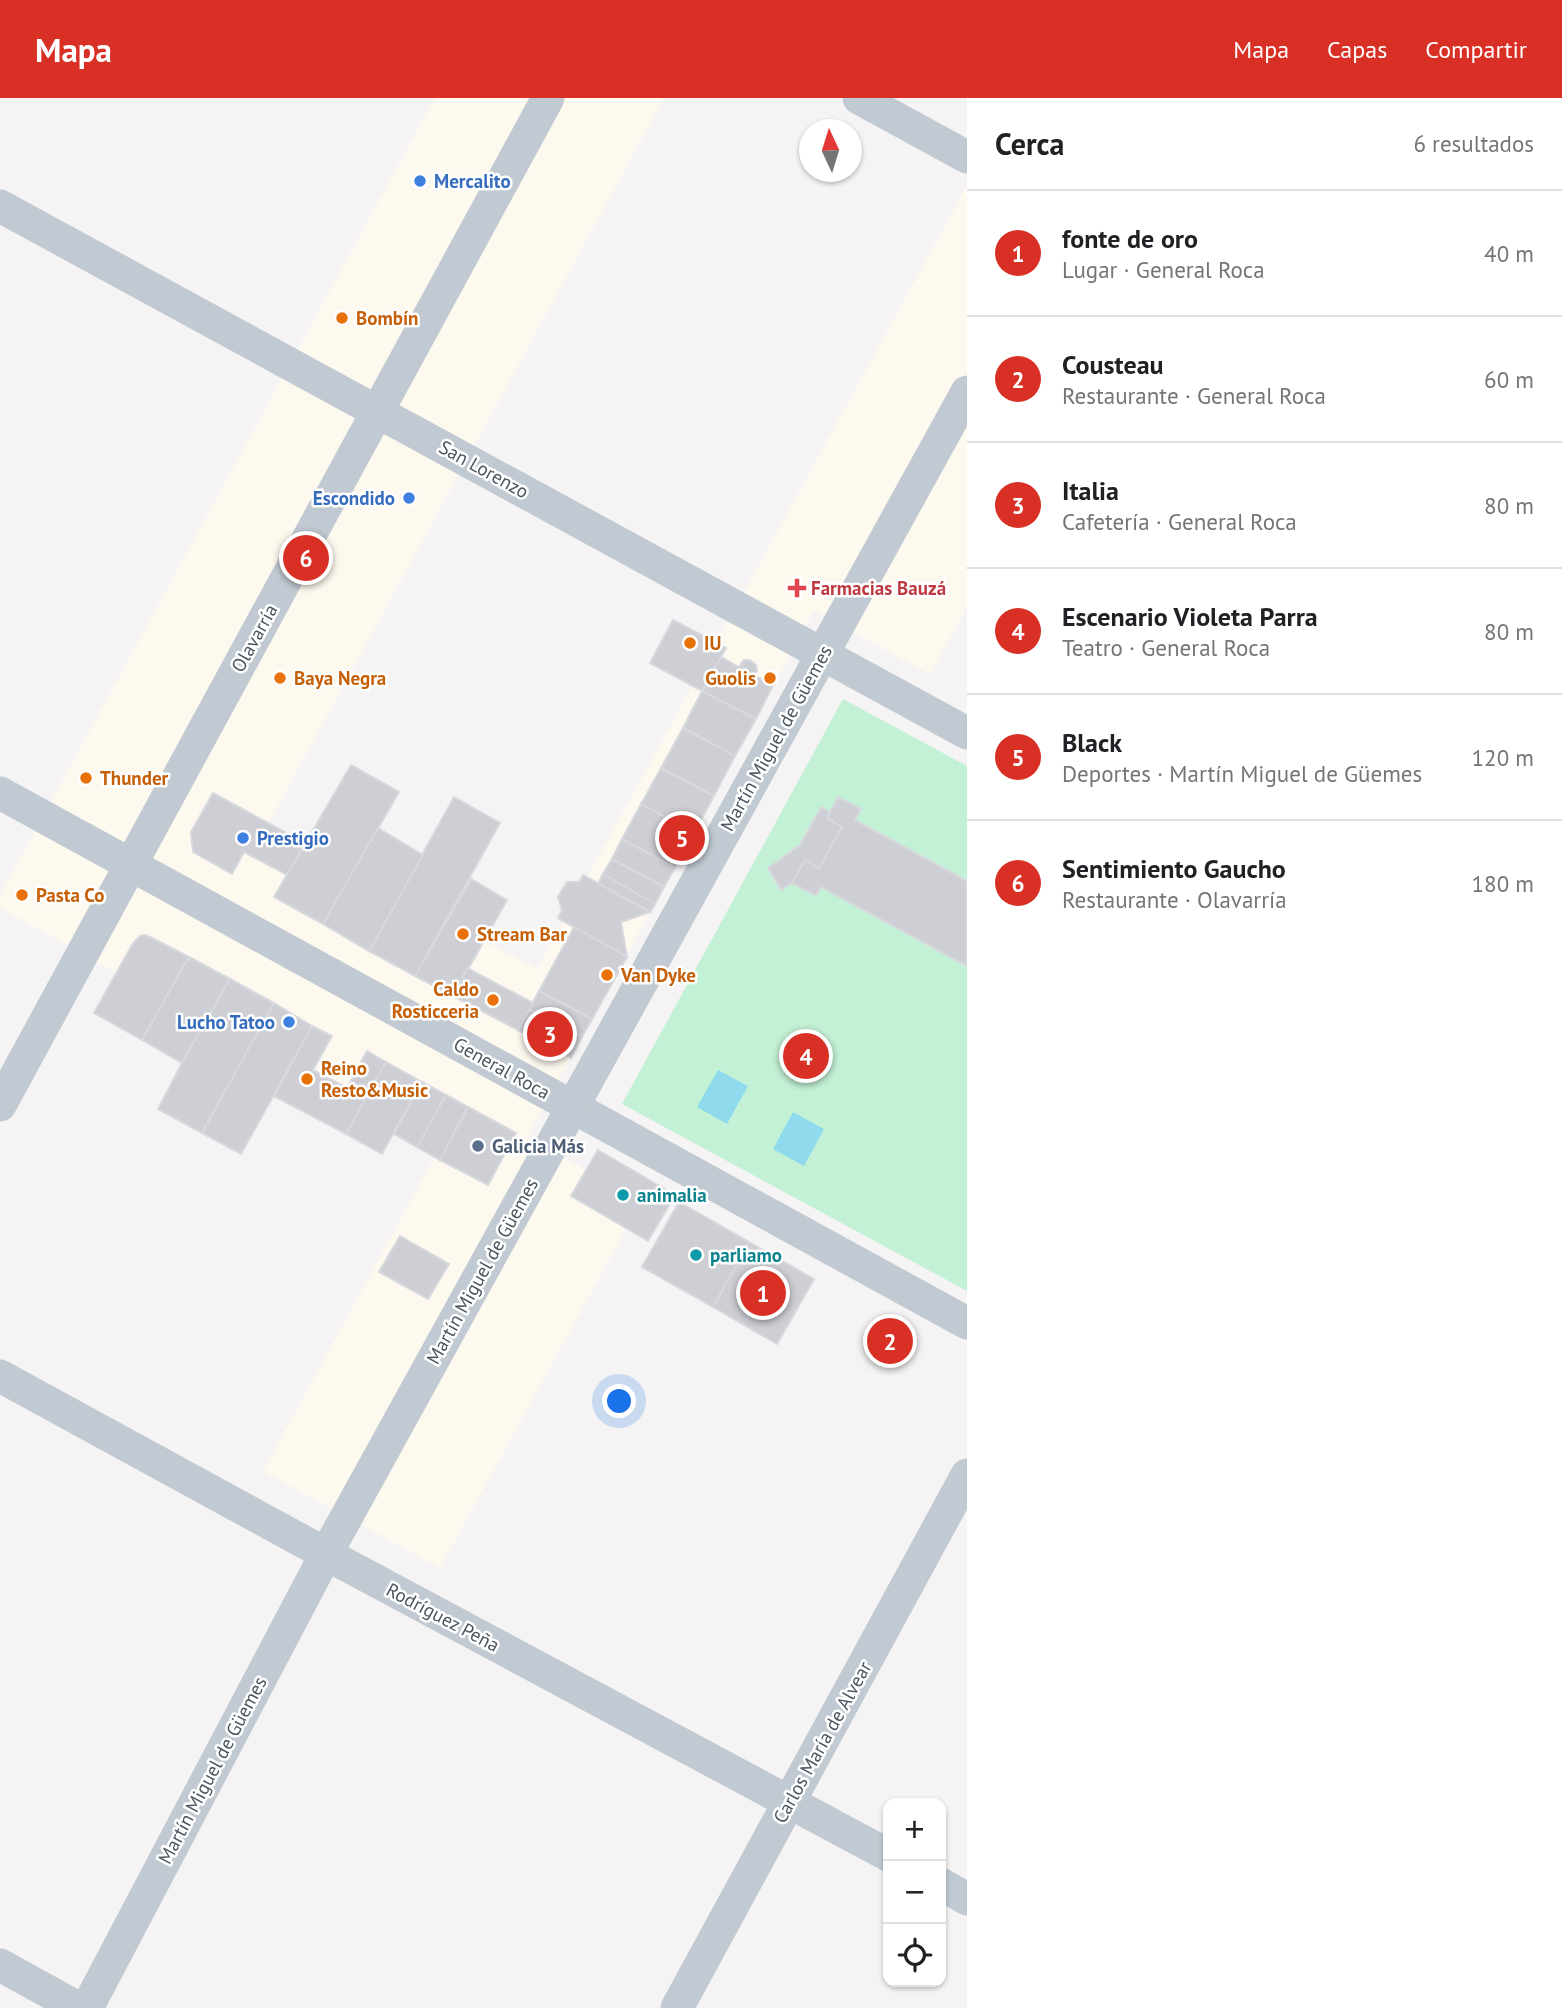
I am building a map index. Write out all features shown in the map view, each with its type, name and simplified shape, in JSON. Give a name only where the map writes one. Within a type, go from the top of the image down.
[{"type":"street","name":"Olavarría","points":[[0,1105],[548,98]]},
{"type":"street","points":[[859,98],[967,157]]},
{"type":"street","name":"San Lorenzo","points":[[0,206],[967,733]]},
{"type":"street","name":"Martín Miguel de Güemes","points":[[87,2008],[326,1555],[967,392]]},
{"type":"street","name":"General Roca","points":[[0,793],[967,1323]]},
{"type":"street","name":"Rodríguez Peña","points":[[0,1377],[326,1555],[883,1852]]},
{"type":"street","name":"Carlos María de Alvear","points":[[677,2008],[967,1475]]},
{"type":"street","points":[[946,1887],[967,1899]]},
{"type":"street","points":[[0,1965],[78,2008]]},
{"type":"shaded area","points":[[435,98],[664,98],[268,824],[537,969],[967,186],[967,607],[930,674],[814,611],[527,1138],[642,1200],[440,1568],[263,1471],[439,1149],[0,908],[0,895]]},
{"type":"green space","points":[[843,699],[967,766],[967,1291],[622,1104]]},
{"type":"water","points":[[718,1070],[748,1086],[727,1124],[697,1107]]},
{"type":"water","points":[[793,1112],[824,1129],[804,1166],[773,1149]]},
{"type":"building","points":[[673,620],[726,648],[702,691],[650,663]]},
{"type":"building","points":[[721,657],[739,667],[744,660],[750,660],[756,665],[757,671],[754,675],[773,685],[756,719],[702,691]]},
{"type":"building","points":[[702,691],[756,719],[735,756],[683,728]]},
{"type":"building","points":[[683,728],[735,756],[714,796],[661,768]]},
{"type":"building","points":[[351,765],[399,792],[323,924],[274,897]]},
{"type":"building","points":[[661,768],[714,796],[694,833],[641,804]]},
{"type":"building","name":"Prestigio","points":[[213,793],[305,843],[287,875],[244,852],[232,874],[193,852],[191,832]]},
{"type":"building","points":[[454,797],[500,823],[415,976],[369,951]]},
{"type":"building","points":[[838,797],[861,809],[855,820],[967,881],[967,966],[821,887],[816,896],[792,883],[805,860],[819,868],[842,827],[827,818]]},
{"type":"building","points":[[641,804],[694,833],[675,868],[622,839]]},
{"type":"building","points":[[821,807],[830,812],[827,818],[842,827],[819,868],[805,860],[792,883],[781,890],[768,868],[800,845]]},
{"type":"building","points":[[378,828],[423,855],[369,951],[323,924]]},
{"type":"building","points":[[622,839],[675,868],[664,887],[612,859]]},
{"type":"building","points":[[612,859],[664,887],[655,904],[603,874]]},
{"type":"building","points":[[603,874],[655,904],[650,912],[598,884]]},
{"type":"building","points":[[583,875],[650,912],[621,922],[627,957],[558,918],[562,910],[558,897],[567,882],[579,882]]},
{"type":"building","name":"Stream Bar","points":[[471,879],[507,900],[453,996],[415,976]]},
{"type":"building","points":[[574,927],[627,957],[592,1019],[539,991]]},
{"type":"building","points":[[146,935],[189,957],[142,1040],[94,1013],[133,943],[140,936]]},
{"type":"building","points":[[189,957],[230,979],[182,1063],[142,1040]]},
{"type":"building","name":"Caldo Rosticceria","points":[[467,968],[533,1003],[518,1030],[453,996]]},
{"type":"building","points":[[230,979],[274,1003],[202,1133],[158,1109]]},
{"type":"building","points":[[539,991],[592,1019],[582,1037],[529,1009]]},
{"type":"building","points":[[274,1003],[312,1026],[241,1154],[202,1133]]},
{"type":"building","points":[[529,1009],[582,1037],[571,1058],[518,1030]]},
{"type":"building","name":"Reino Resto&Music","points":[[312,1026],[332,1036],[313,1070],[347,1088],[367,1051],[386,1062],[346,1134],[274,1096]]},
{"type":"building","points":[[386,1062],[422,1082],[382,1154],[346,1134]]},
{"type":"building","points":[[422,1082],[446,1095],[417,1147],[394,1134]]},
{"type":"building","points":[[446,1095],[468,1107],[440,1160],[417,1147]]},
{"type":"building","name":"Galicia Más","points":[[468,1107],[516,1133],[488,1185],[440,1160]]},
{"type":"building","name":"animalia","points":[[598,1150],[675,1195],[648,1241],[571,1196]]},
{"type":"building","name":"parliamo","points":[[679,1202],[749,1242],[713,1307],[642,1267]]},
{"type":"building","points":[[400,1236],[449,1264],[428,1299],[379,1272]]},
{"type":"building","points":[[749,1242],[814,1279],[777,1344],[713,1307]]},
{"type":"place","name":"Mercalito","points":[[420,181]]},
{"type":"place","name":"Bombín","points":[[342,318]]},
{"type":"place","name":"Escondido","points":[[409,498]]},
{"type":"place","name":"Sentimiento Gaucho","points":[[306,558]]},
{"type":"place","name":"Farmacias Bauzá","points":[[797,588]]},
{"type":"place","name":"IU","points":[[690,643]]},
{"type":"place","name":"Baya Negra","points":[[280,678]]},
{"type":"place","name":"Guolis","points":[[770,678]]},
{"type":"place","name":"Thunder","points":[[86,778]]},
{"type":"place","name":"Prestigio","points":[[243,838]]},
{"type":"place","name":"Black","points":[[682,838]]},
{"type":"place","name":"Pasta Co","points":[[22,895]]},
{"type":"place","name":"Stream Bar","points":[[463,934]]},
{"type":"place","name":"Van Dyke","points":[[607,975]]},
{"type":"place","name":"Caldo Rosticceria","points":[[493,1000]]},
{"type":"place","name":"Lucho Tatoo","points":[[289,1022]]},
{"type":"place","name":"Italia","points":[[550,1034]]},
{"type":"place","name":"Escenario Violeta Parra","points":[[806,1056]]},
{"type":"place","name":"Reino Resto&Music","points":[[307,1079]]},
{"type":"place","name":"Galicia Más","points":[[478,1146]]},
{"type":"place","name":"animalia","points":[[623,1195]]},
{"type":"place","name":"parliamo","points":[[696,1255]]},
{"type":"place","name":"fonte de oro","points":[[763,1293]]},
{"type":"place","name":"Cousteau","points":[[890,1341]]}]
